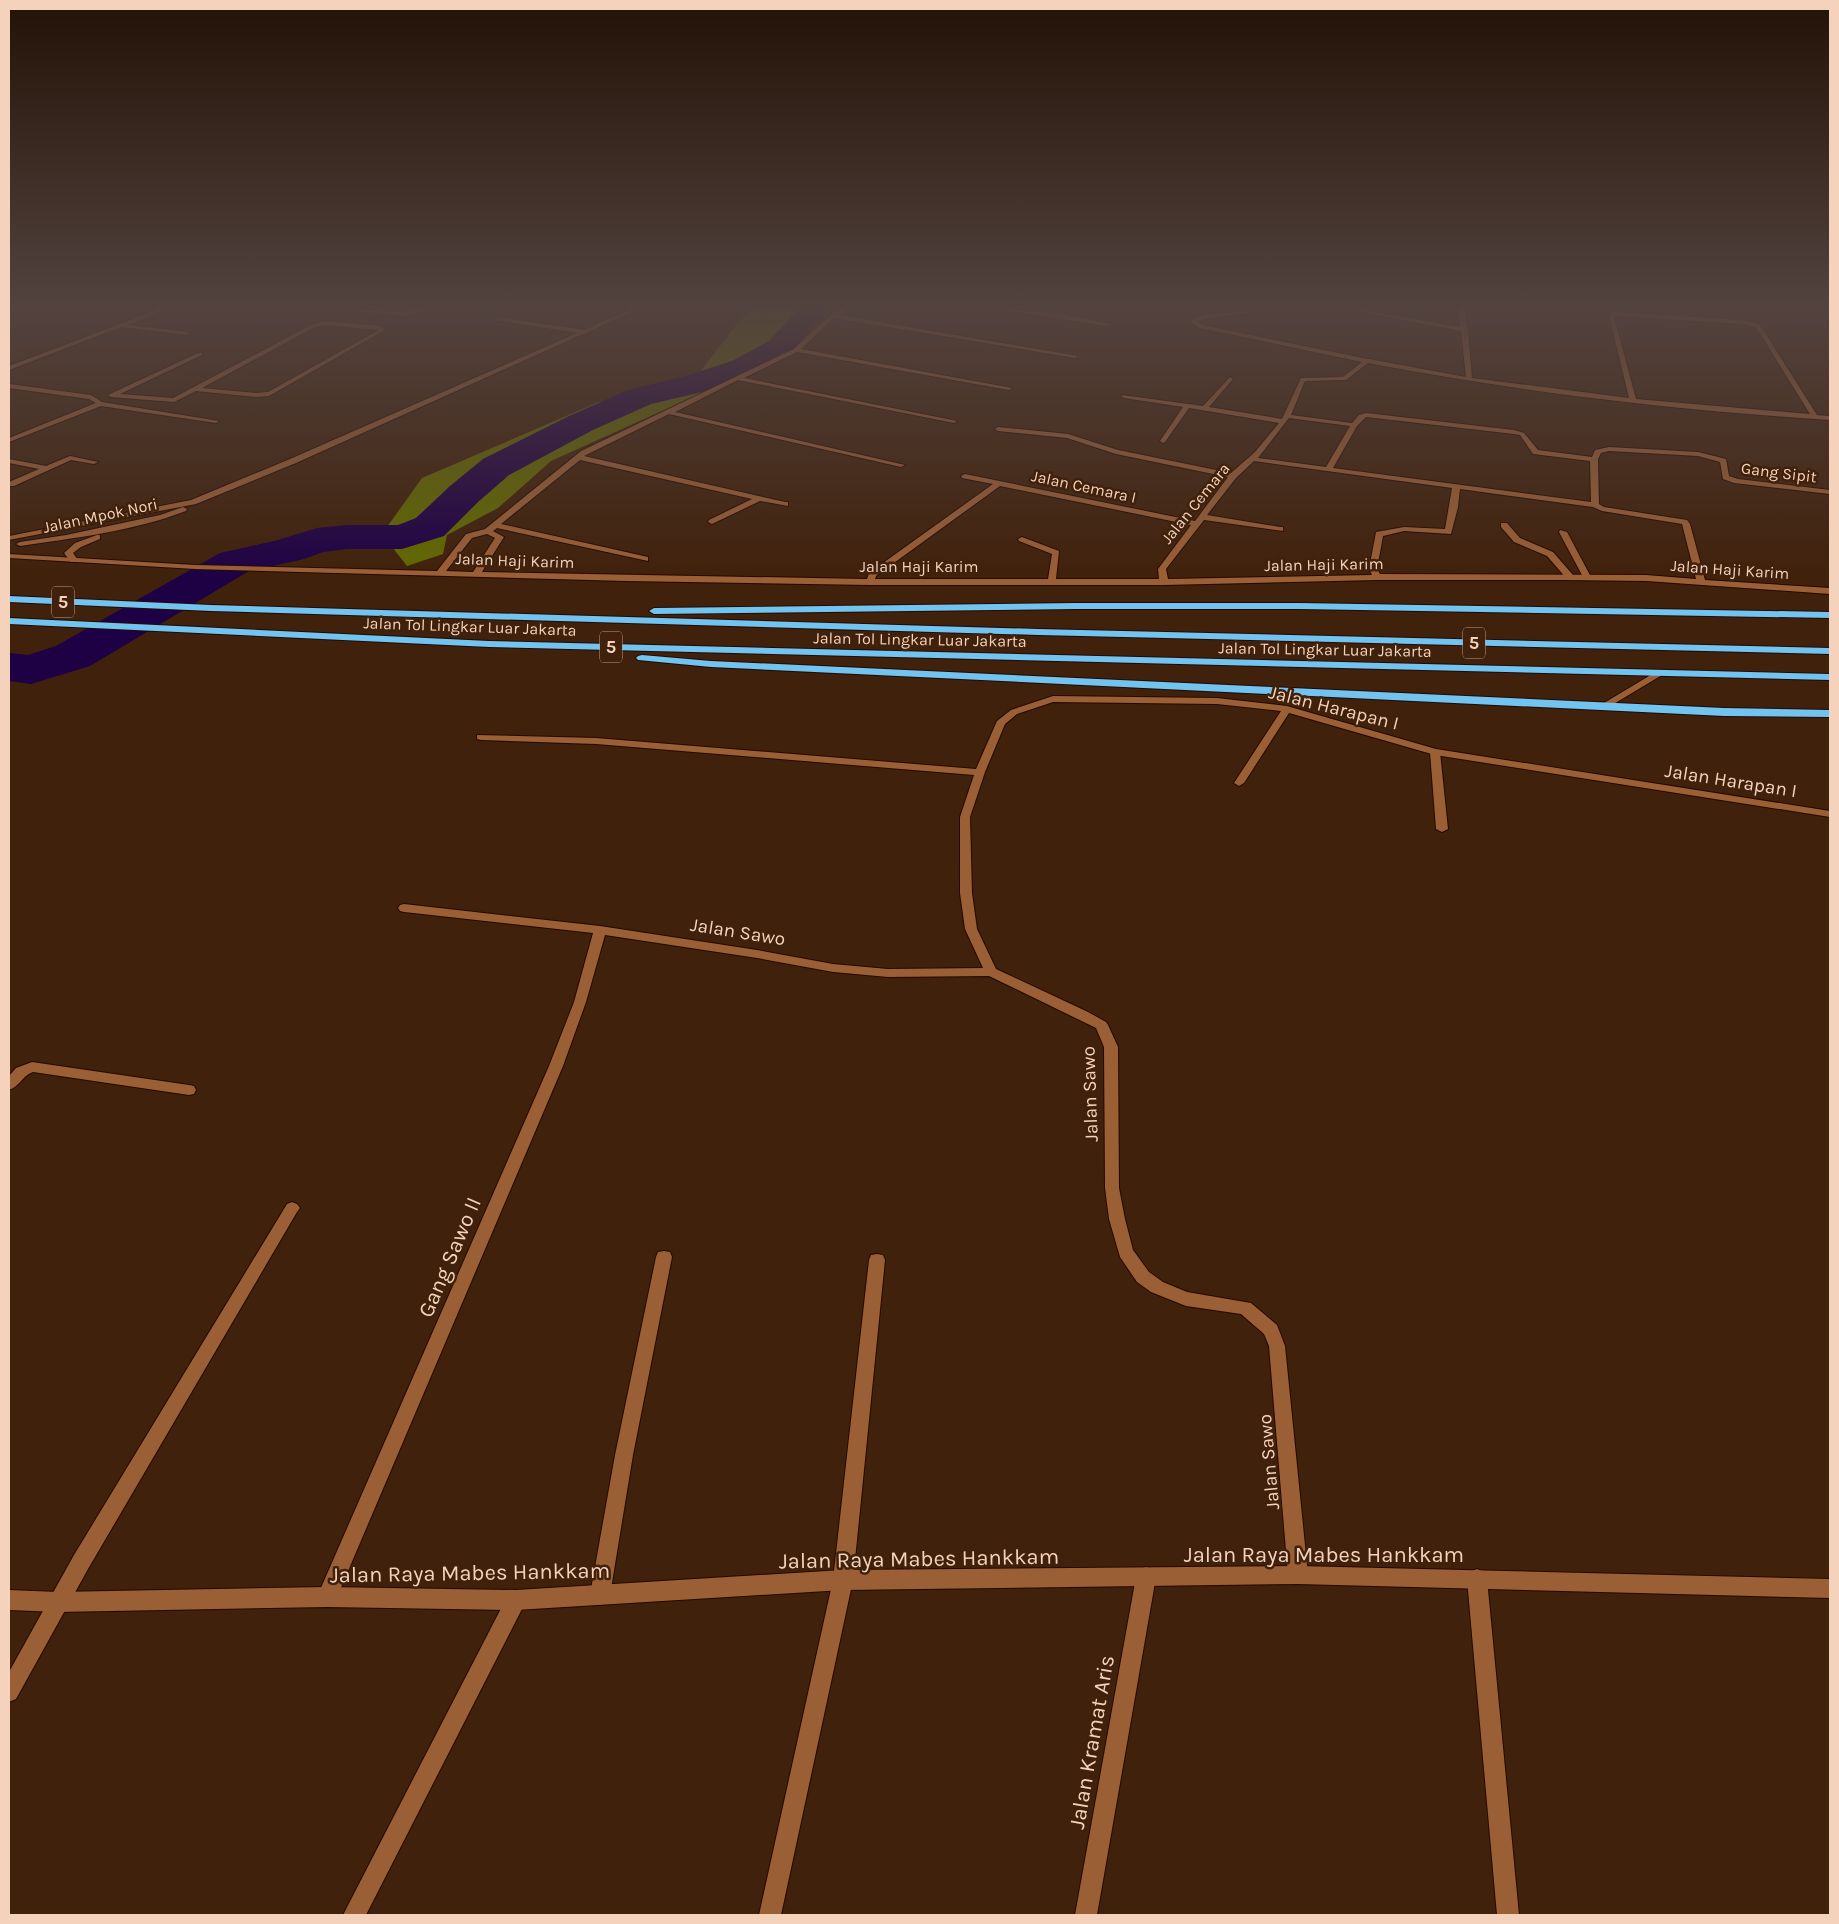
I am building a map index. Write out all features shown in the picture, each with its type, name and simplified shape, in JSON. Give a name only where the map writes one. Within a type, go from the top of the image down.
[{"type":"highway","name":"Jalan Tol Lingkar Luar Jakarta","points":[[9,599],[211,608],[1118,634],[1830,651]]},
{"type":"highway","points":[[420,614],[1076,606],[1231,606],[1667,611],[1830,616]]},
{"type":"highway","name":"Jalan Tol Lingkar Luar Jakarta","points":[[9,621],[489,644],[1830,677]]},
{"type":"highway","points":[[489,644],[712,664],[1604,706],[1830,714]]},
{"type":"street","points":[[92,398],[99,402],[216,421]]},
{"type":"street","points":[[9,440],[106,398]]},
{"type":"street","points":[[138,398],[170,401],[177,398]]},
{"type":"street","name":"Jalan Mpok Nori","points":[[9,538],[193,502],[293,461],[436,398]]},
{"type":"street","points":[[440,573],[469,536],[491,528],[578,457],[699,398]]},
{"type":"street","points":[[836,398],[954,421]]},
{"type":"street","points":[[1135,398],[1284,419],[1354,425]]},
{"type":"street","points":[[1204,408],[1213,398]]},
{"type":"street","name":"Jalan Cemara","points":[[1164,582],[1162,569],[1233,476],[1266,446],[1284,419],[1294,398]]},
{"type":"street","points":[[1616,398],[1830,418]]},
{"type":"street","points":[[1803,398],[1814,416]]},
{"type":"street","points":[[1163,441],[1187,406]]},
{"type":"street","points":[[668,412],[901,465]]},
{"type":"street","points":[[1328,470],[1361,416],[1366,415],[1514,432],[1522,434],[1536,452],[1594,459],[1595,505]]},
{"type":"street","points":[[998,429],[1068,436],[1116,452],[1233,476]]},
{"type":"street","name":"Gang Sipit","points":[[1594,459],[1598,452],[1609,449],[1698,454],[1722,461],[1726,477],[1737,481],[1830,492]]},
{"type":"street","points":[[578,457],[785,504]]},
{"type":"street","points":[[11,484],[71,458],[94,462]]},
{"type":"street","points":[[1252,459],[1595,505],[1602,509],[1684,522],[1701,582]]},
{"type":"street","points":[[9,461],[47,468]]},
{"type":"street","name":"Jalan Cemara I","points":[[965,476],[1199,520],[1280,529]]},
{"type":"street","points":[[870,582],[872,575],[998,483]]},
{"type":"street","points":[[1377,577],[1373,569],[1379,534],[1396,530],[1446,532],[1450,530],[1456,487]]},
{"type":"street","points":[[712,522],[760,498]]},
{"type":"street","name":"Jalan Mpok Nori","points":[[9,545],[66,538],[162,517],[186,508],[193,502]]},
{"type":"street","points":[[74,560],[68,553],[78,545],[162,517]]},
{"type":"street","points":[[1504,525],[1517,540],[1550,554],[1570,577]]},
{"type":"street","points":[[491,528],[524,531],[644,559]]},
{"type":"street","points":[[476,574],[500,537],[491,528]]},
{"type":"street","points":[[1563,532],[1587,577]]},
{"type":"street","points":[[1022,539],[1056,553],[1052,581]]},
{"type":"street","name":"Jalan Haji Karim","points":[[9,556],[195,568],[870,582],[1164,582],[1377,577],[1587,577],[1701,582],[1830,591]]},
{"type":"street","points":[[1604,706],[1658,673]]},
{"type":"street","name":"Jalan Harapan I","points":[[991,972],[971,929],[966,893],[965,817],[980,772],[1001,723],[1014,712],[1040,702],[1067,698],[1217,702],[1287,709],[1435,752],[1830,814]]},
{"type":"street","points":[[1239,783],[1287,709]]},
{"type":"street","points":[[481,737],[596,742],[980,772]]},
{"type":"street","points":[[1435,752],[1442,829]]},
{"type":"street","name":"Jalan Sawo","points":[[404,908],[600,930],[757,954],[833,968],[888,973],[991,972],[1083,1015],[1101,1026],[1111,1047],[1112,1188],[1117,1219],[1126,1252],[1143,1276],[1157,1287],[1186,1299],[1245,1308],[1271,1330],[1277,1346],[1298,1574]]},
{"type":"street","name":"Gang Sawo II","points":[[327,1597],[556,1066],[580,1002],[600,930]]},
{"type":"street","points":[[9,1085],[21,1071],[32,1067],[189,1090]]},
{"type":"street","points":[[9,1692],[58,1602],[292,1208]]},
{"type":"street","points":[[600,1596],[624,1455],[664,1257]]},
{"type":"street","points":[[770,1915],[843,1580],[877,1260]]},
{"type":"street","name":"Jalan Raya Mabes Hankkam","points":[[9,1600],[58,1602],[327,1597],[516,1600],[843,1580],[1298,1574],[1830,1589]]},
{"type":"street","name":"Jalan Kramat Aris","points":[[1086,1915],[1146,1577]]},
{"type":"street","points":[[1477,1579],[1508,1915]]},
{"type":"street","points":[[354,1915],[516,1600]]},
{"type":"shaded area","points":[[634,398],[691,398],[551,461],[498,508],[447,535],[443,554],[407,566],[382,534],[422,478],[599,402],[625,401]]},
{"type":"waterway","points":[[9,667],[31,670],[73,656],[235,562],[289,550],[317,540],[347,537],[402,537],[430,527],[464,494],[496,467],[581,423],[638,398]]}]
